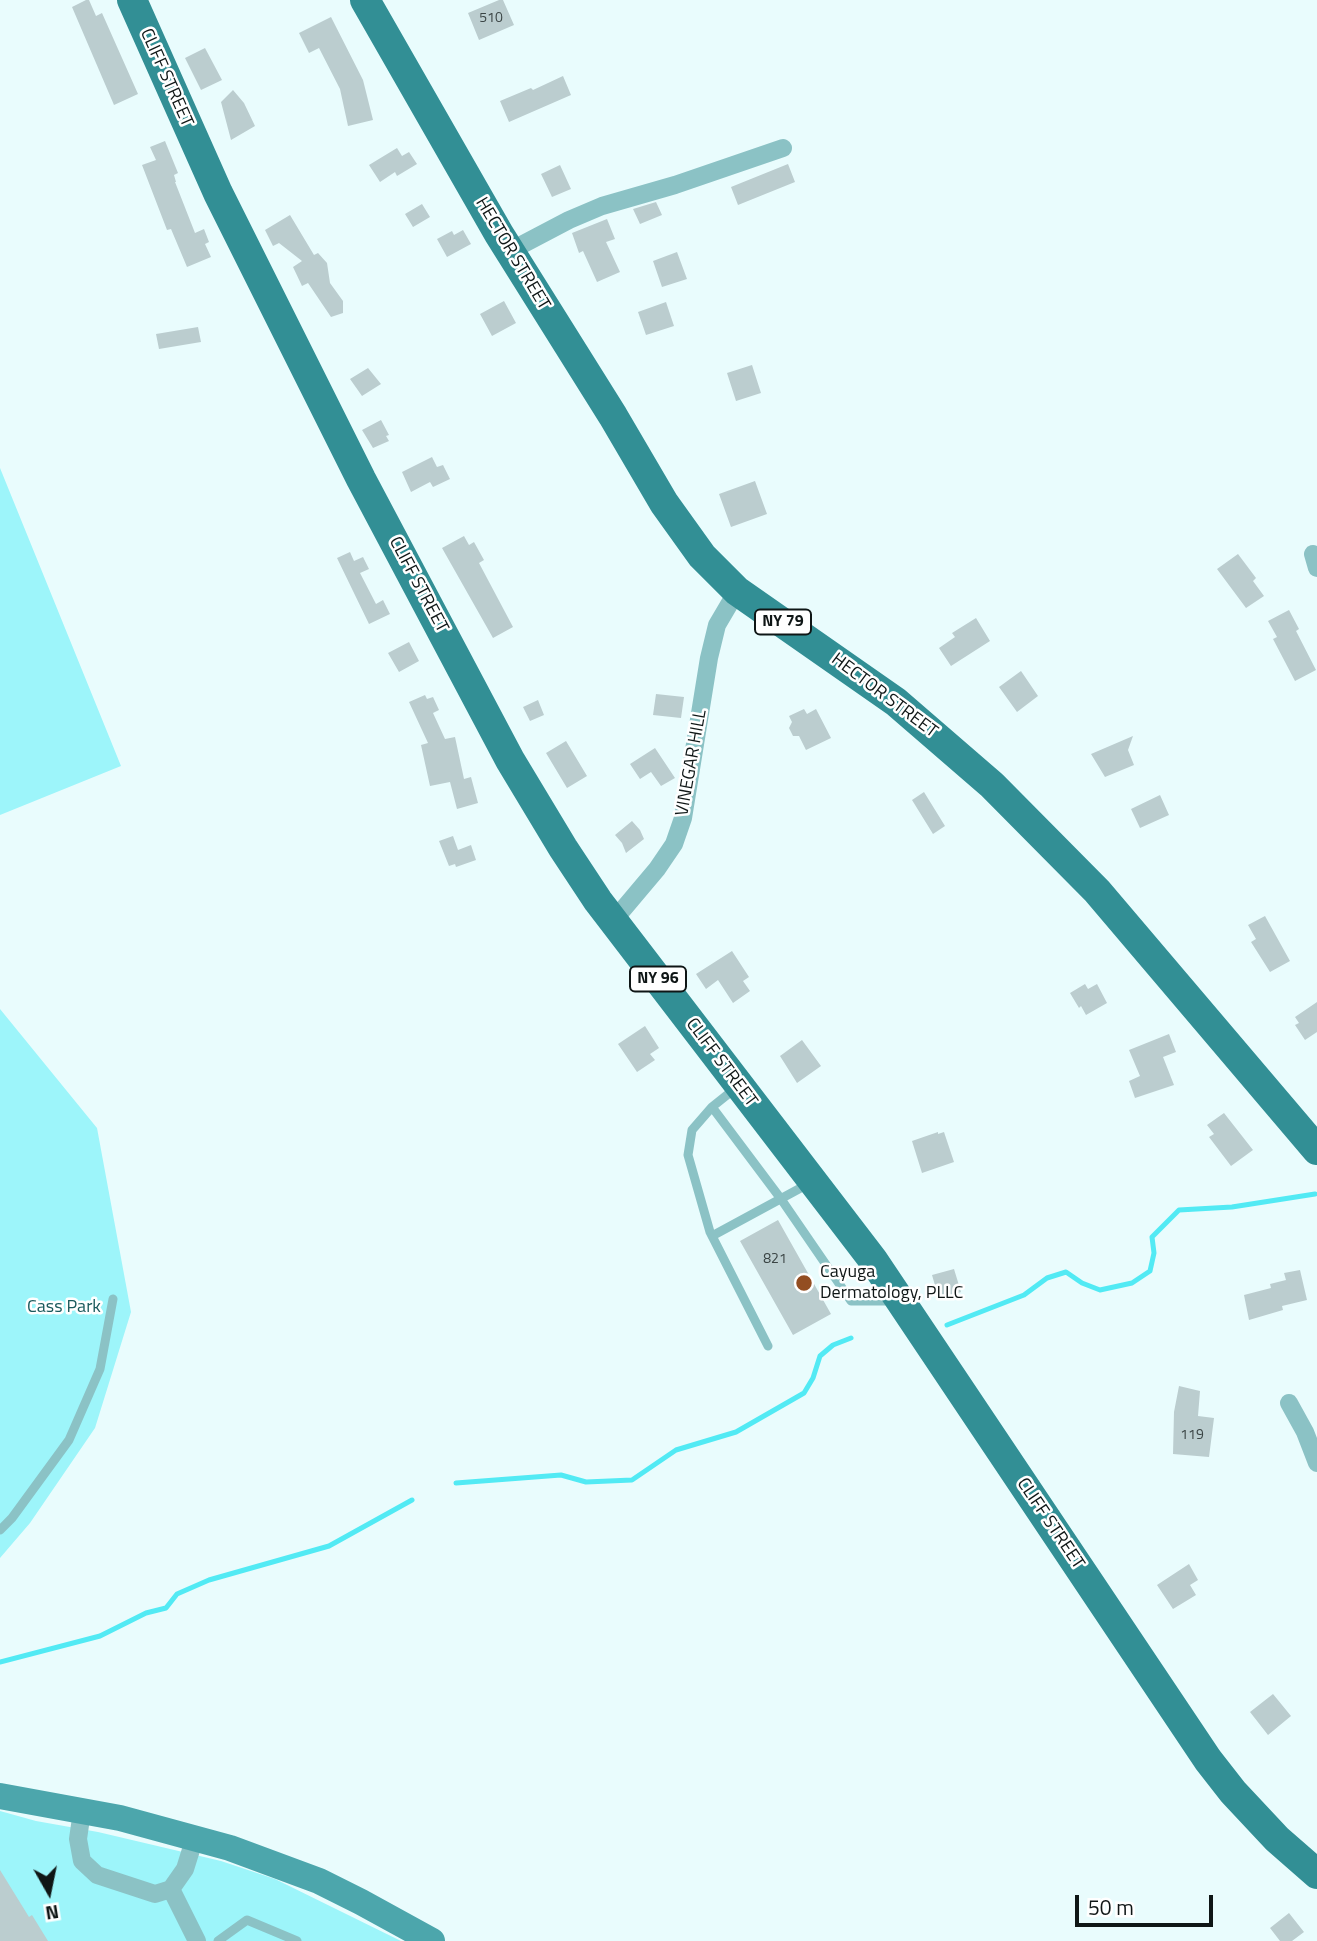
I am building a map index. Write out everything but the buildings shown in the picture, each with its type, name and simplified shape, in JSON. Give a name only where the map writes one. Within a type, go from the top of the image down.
[{"type":"main road","name":"CLIFF STREET","points":[[132,0],[218,193],[361,479],[529,793],[577,869],[738,1086],[873,1260],[1208,1760],[1233,1792],[1277,1839],[1317,1874]]},
{"type":"main road","name":"HECTOR STREET","points":[[365,0],[510,251],[664,503],[702,556],[737,591],[897,702],[996,788],[1097,891],[1317,1150]]},
{"type":"main road","points":[[0,1796],[82,1811],[195,1837],[268,1860],[361,1902],[432,1941]]},
{"type":"street","points":[[510,251],[602,206],[675,185],[783,148]]},
{"type":"street","name":"VINEGAR HILL","points":[[614,920],[657,869],[674,844],[683,818],[709,658],[717,625],[737,591]]},
{"type":"street","points":[[1289,1403],[1305,1432],[1317,1463]]},
{"type":"street","points":[[82,1811],[78,1839],[82,1861],[97,1875],[155,1894],[171,1889],[185,1869],[195,1837]]},
{"type":"street","points":[[171,1889],[197,1941]]},
{"type":"lane","points":[[738,1086],[712,1107],[692,1130],[688,1155],[712,1236],[768,1346]]},
{"type":"lane","points":[[712,1107],[781,1199],[851,1301],[901,1301]]},
{"type":"lane","points":[[712,1236],[812,1182]]},
{"type":"lane","points":[[0,1530],[12,1518],[69,1440],[100,1369],[113,1299]]},
{"type":"lane","points":[[218,1941],[247,1920],[297,1941]]},
{"type":"green space","points":[[0,468],[121,766],[0,815]]},
{"type":"green space","name":"Cass Park","points":[[0,1009],[97,1128],[131,1312],[95,1428],[30,1523],[0,1558]]},
{"type":"green space","points":[[0,1811],[221,1861],[275,1879],[401,1941],[0,1941]]},
{"type":"waterway","points":[[947,1325],[1024,1295],[1047,1278],[1066,1272],[1082,1283],[1100,1290],[1132,1283],[1150,1271],[1154,1253],[1152,1237],[1179,1210],[1232,1207],[1315,1194]]},
{"type":"waterway","points":[[456,1483],[561,1475],[586,1482],[632,1480],[676,1450],[736,1432],[804,1393],[813,1378],[820,1356],[833,1345],[851,1338]]},
{"type":"waterway","points":[[0,1662],[100,1636],[146,1613],[166,1608],[177,1594],[209,1580],[329,1546],[412,1500]]},
{"type":"place","name":"Cayuga Dermatology, PLLC","points":[[804,1283]]}]
